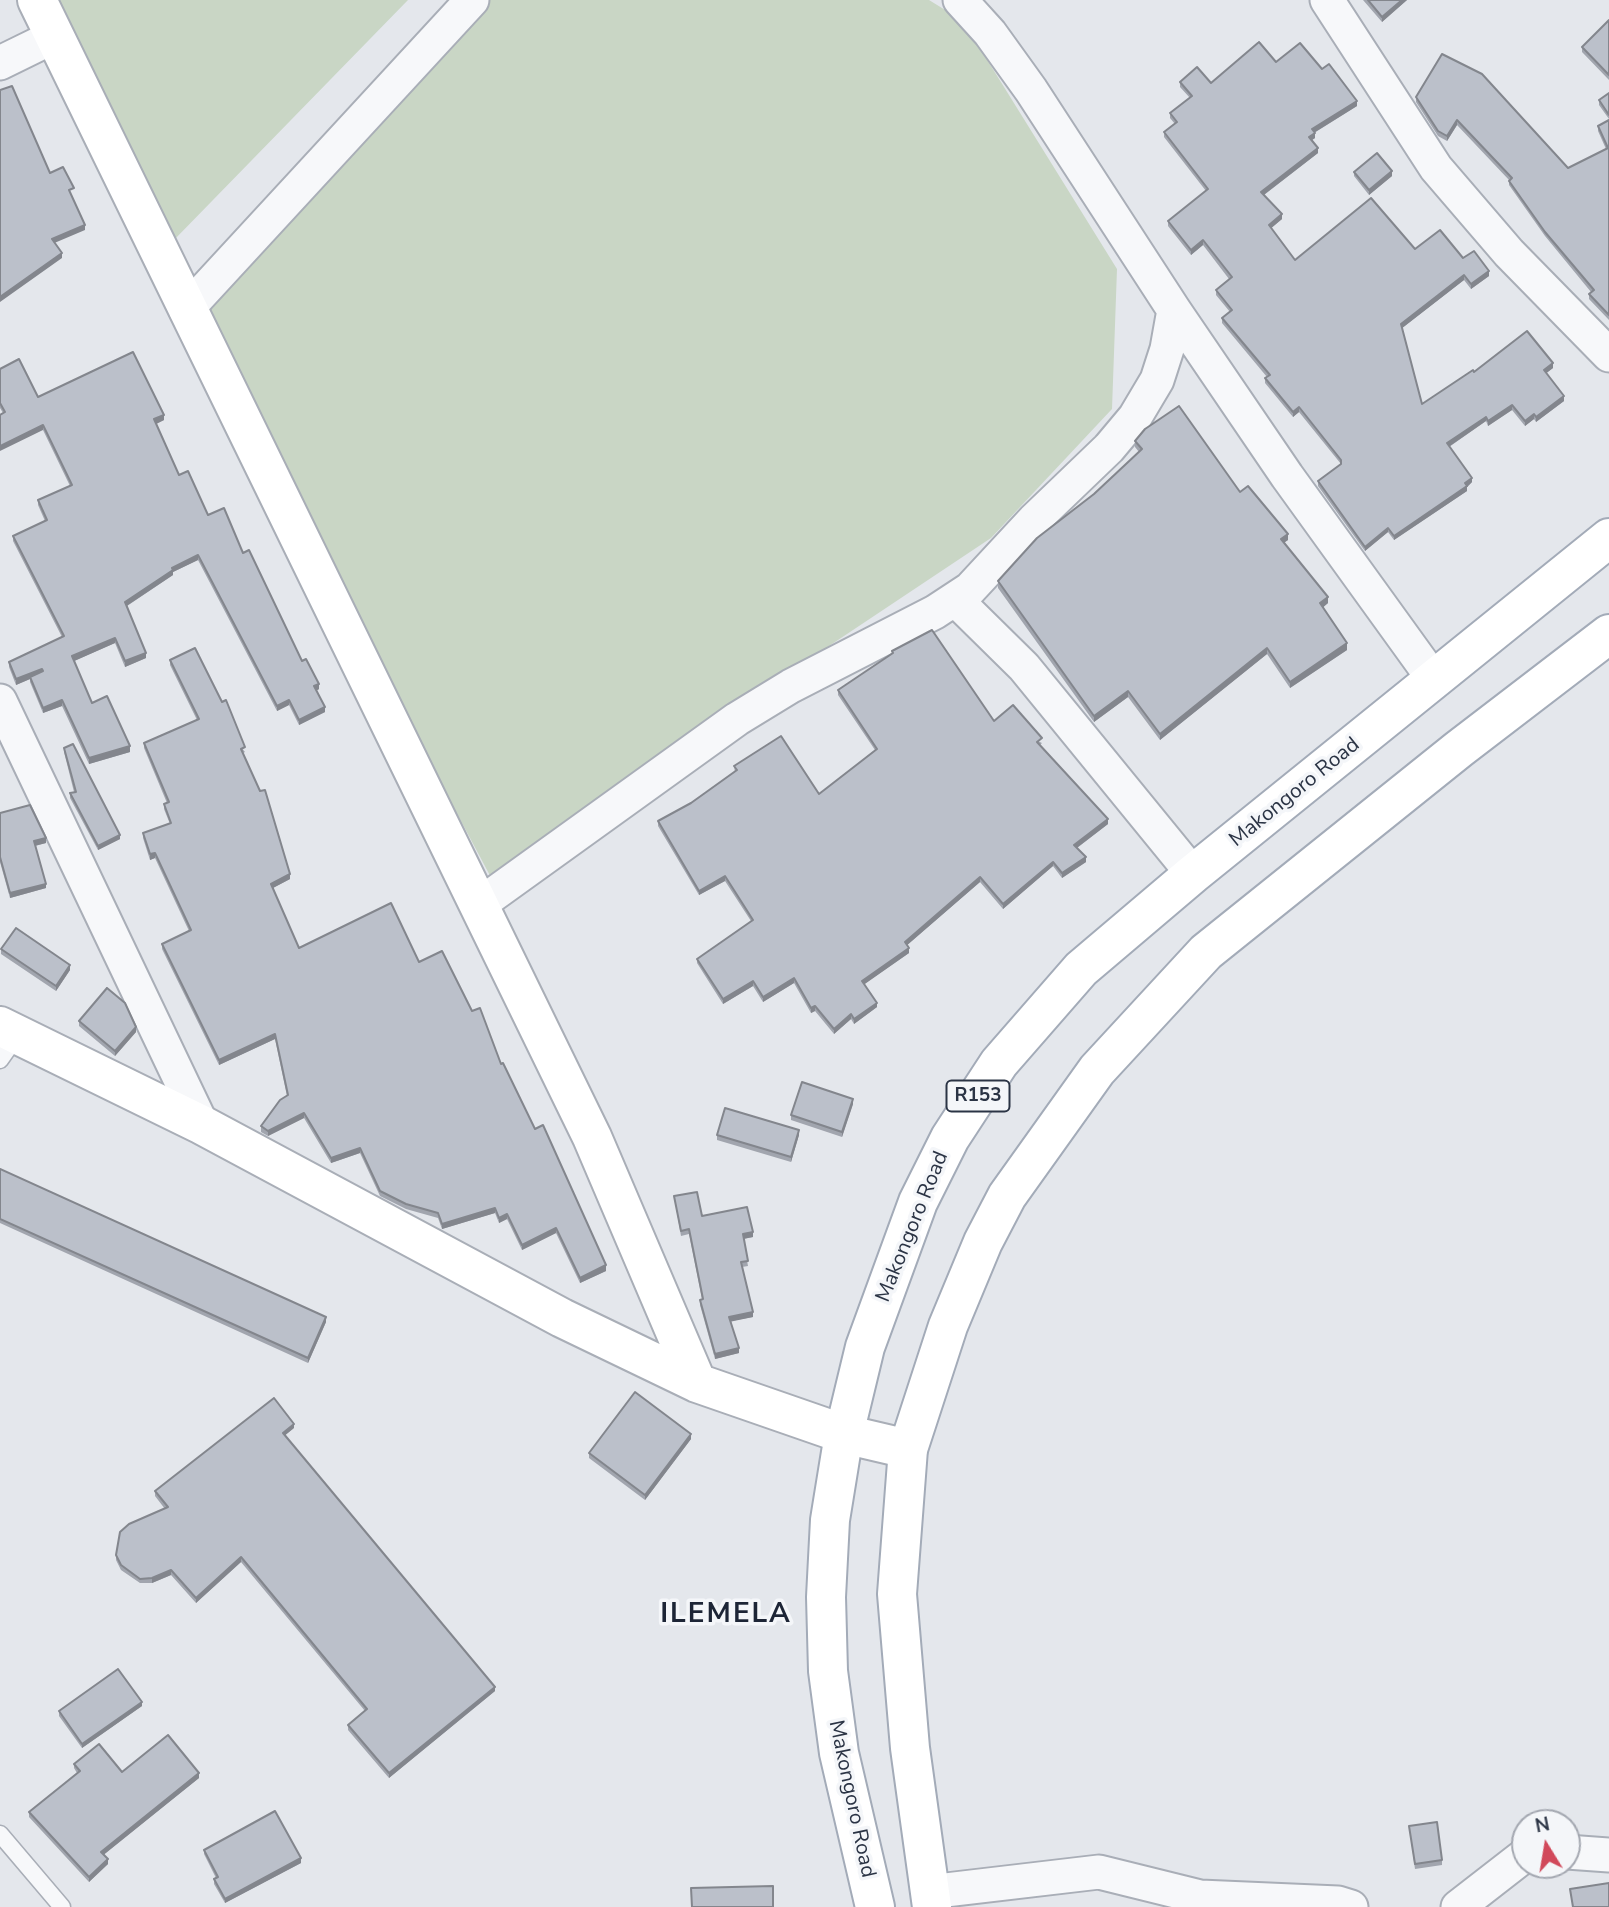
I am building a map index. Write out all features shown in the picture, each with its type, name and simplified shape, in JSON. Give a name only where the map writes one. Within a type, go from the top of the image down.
[{"type":"main road","points":[[37,0],[592,1137],[697,1383]]},
{"type":"main road","name":"Makongoro Road","points":[[875,1907],[839,1753],[828,1671],[826,1597],[830,1520],[844,1434],[865,1347],[918,1202],[950,1138],[999,1063],[1081,969],[1192,874],[1435,681],[1609,538]]},
{"type":"main road","points":[[931,1900],[910,1748],[897,1594],[908,1449],[948,1326],[983,1242],[1007,1196],[1097,1070],[1206,952],[1448,758],[1609,634]]},
{"type":"main road","points":[[6,1040],[202,1125],[562,1318],[697,1383],[844,1434],[908,1449]]},
{"type":"street","points":[[186,310],[472,0]]},
{"type":"street","points":[[960,0],[990,33],[1031,90],[1174,310],[1287,476],[1435,681]]},
{"type":"street","points":[[1327,0],[1436,168],[1509,253],[1609,355]]},
{"type":"street","points":[[0,64],[55,36]]},
{"type":"street","points":[[480,904],[737,719],[791,686],[956,600],[1109,448],[1135,417],[1157,380],[1167,349],[1174,310]]},
{"type":"street","points":[[956,600],[1024,667],[1192,874]]},
{"type":"street","points":[[0,701],[202,1125]]},
{"type":"street","points":[[1581,1853],[1609,1855]]},
{"type":"street","points":[[1458,1907],[1511,1866]]},
{"type":"street","points":[[931,1900],[1099,1872],[1200,1897],[1338,1903],[1350,1907]]},
{"type":"lane","points":[[0,1833],[62,1907]]},
{"type":"green space","points":[[55,0],[408,0],[173,241]]},
{"type":"green space","points":[[485,0],[929,0],[963,21],[1117,269],[1112,409],[991,538],[787,674],[495,885],[181,294]]},
{"type":"building","points":[[1368,0],[1402,0],[1382,17]]},
{"type":"building","points":[[1609,20],[1609,75],[1582,47]]},
{"type":"building","points":[[1259,42],[1276,62],[1300,43],[1322,69],[1329,64],[1357,101],[1312,129],[1315,133],[1309,137],[1318,148],[1261,192],[1282,214],[1269,225],[1295,260],[1371,198],[1415,249],[1440,230],[1463,258],[1474,251],[1489,271],[1471,284],[1464,275],[1401,324],[1422,404],[1473,370],[1474,372],[1527,331],[1553,363],[1544,370],[1564,396],[1536,417],[1534,414],[1525,421],[1512,405],[1488,421],[1486,417],[1447,443],[1472,478],[1465,483],[1467,486],[1394,536],[1388,528],[1365,547],[1318,481],[1341,464],[1341,460],[1299,407],[1293,412],[1265,378],[1270,375],[1222,318],[1232,310],[1216,290],[1232,277],[1203,240],[1191,250],[1168,221],[1208,189],[1164,132],[1177,122],[1170,113],[1192,96],[1180,82],[1197,67],[1211,83]]},
{"type":"building","points":[[1442,54],[1482,74],[1568,168],[1608,148],[1598,126],[1609,120],[1609,315],[1589,294],[1594,290],[1545,232],[1509,181],[1512,178],[1457,120],[1447,136],[1438,131],[1416,97]]},
{"type":"building","points":[[12,86],[50,173],[63,167],[74,188],[69,190],[85,225],[52,239],[62,253],[0,297],[0,90]]},
{"type":"building","points":[[1609,93],[1609,115],[1599,100]]},
{"type":"building","points":[[1377,153],[1392,171],[1369,190],[1354,172]]},
{"type":"building","points":[[133,352],[164,415],[154,419],[179,475],[188,471],[208,515],[224,508],[243,553],[249,550],[302,661],[306,659],[319,684],[314,686],[325,707],[299,720],[289,700],[277,706],[198,555],[172,568],[173,570],[125,602],[146,653],[125,661],[115,638],[72,656],[92,703],[107,696],[130,746],[89,758],[62,700],[43,708],[30,677],[43,671],[42,669],[16,679],[9,662],[64,636],[13,536],[47,520],[38,500],[72,485],[43,425],[0,446],[0,415],[5,412],[0,403],[0,369],[19,359],[38,397]]},
{"type":"building","points":[[1179,406],[1240,492],[1248,486],[1288,534],[1281,539],[1328,597],[1320,603],[1347,643],[1290,682],[1267,648],[1160,734],[1128,691],[1094,716],[998,581],[1037,538],[1094,494],[1142,449],[1135,441],[1145,429]]},
{"type":"building","points":[[932,630],[994,721],[1013,705],[1042,738],[1037,742],[1108,819],[1074,845],[1086,857],[1062,873],[1053,862],[1003,904],[980,877],[905,942],[909,948],[862,981],[877,1003],[854,1019],[851,1014],[834,1029],[815,1006],[811,1008],[794,978],[763,997],[753,981],[723,999],[697,959],[753,920],[725,876],[699,891],[658,821],[691,803],[737,770],[734,766],[781,736],[819,794],[877,749],[838,690],[893,653],[892,651]]},
{"type":"building","points":[[195,648],[222,702],[226,700],[245,747],[241,749],[260,791],[265,790],[290,874],[271,884],[299,948],[391,903],[419,962],[442,951],[472,1011],[480,1008],[501,1064],[503,1063],[535,1129],[543,1125],[606,1265],[580,1278],[556,1228],[522,1245],[507,1214],[499,1218],[495,1208],[442,1224],[438,1213],[406,1204],[380,1191],[360,1148],[331,1158],[304,1113],[268,1131],[261,1126],[280,1100],[288,1095],[275,1034],[219,1060],[162,944],[191,930],[155,853],[150,854],[143,833],[171,823],[164,804],[169,802],[144,743],[199,719],[170,660]]},
{"type":"building","points":[[73,744],[120,835],[98,846],[70,793],[76,792],[64,748]]},
{"type":"building","points":[[30,805],[46,838],[34,841],[46,884],[10,893],[0,857],[0,813]]},
{"type":"building","points":[[16,928],[70,965],[56,986],[1,949]]},
{"type":"building","points":[[107,988],[125,1003],[136,1027],[115,1051],[79,1021]]},
{"type":"building","points":[[802,1082],[853,1099],[842,1132],[791,1115]]},
{"type":"building","points":[[725,1108],[799,1130],[791,1157],[717,1135]]},
{"type":"building","points":[[0,1169],[326,1317],[308,1358],[0,1219]]},
{"type":"building","points":[[697,1192],[702,1216],[747,1207],[753,1232],[743,1234],[748,1261],[741,1262],[753,1312],[729,1317],[739,1348],[715,1354],[700,1300],[703,1299],[689,1229],[681,1231],[674,1196]]},
{"type":"building","points":[[635,1392],[691,1434],[645,1495],[589,1453]]},
{"type":"building","points":[[274,1398],[294,1424],[283,1433],[495,1687],[389,1773],[348,1725],[367,1709],[241,1557],[196,1598],[171,1570],[152,1578],[140,1579],[121,1565],[116,1555],[120,1532],[129,1524],[168,1507],[155,1491]]},
{"type":"building","points":[[118,1669],[142,1702],[82,1744],[59,1711]]},
{"type":"building","points":[[168,1735],[199,1773],[101,1852],[108,1859],[89,1877],[29,1812],[80,1771],[74,1764],[99,1744],[122,1772]]},
{"type":"building","points":[[275,1811],[301,1858],[225,1899],[214,1879],[218,1877],[204,1850]]},
{"type":"building","points":[[1437,1822],[1442,1860],[1415,1864],[1409,1826]]},
{"type":"building","points":[[1609,1883],[1609,1907],[1573,1907],[1570,1889]]},
{"type":"building","points":[[773,1886],[773,1907],[692,1907],[691,1888]]},
{"type":"district","name":"ILEMELA","points":[[726,1615]]}]
